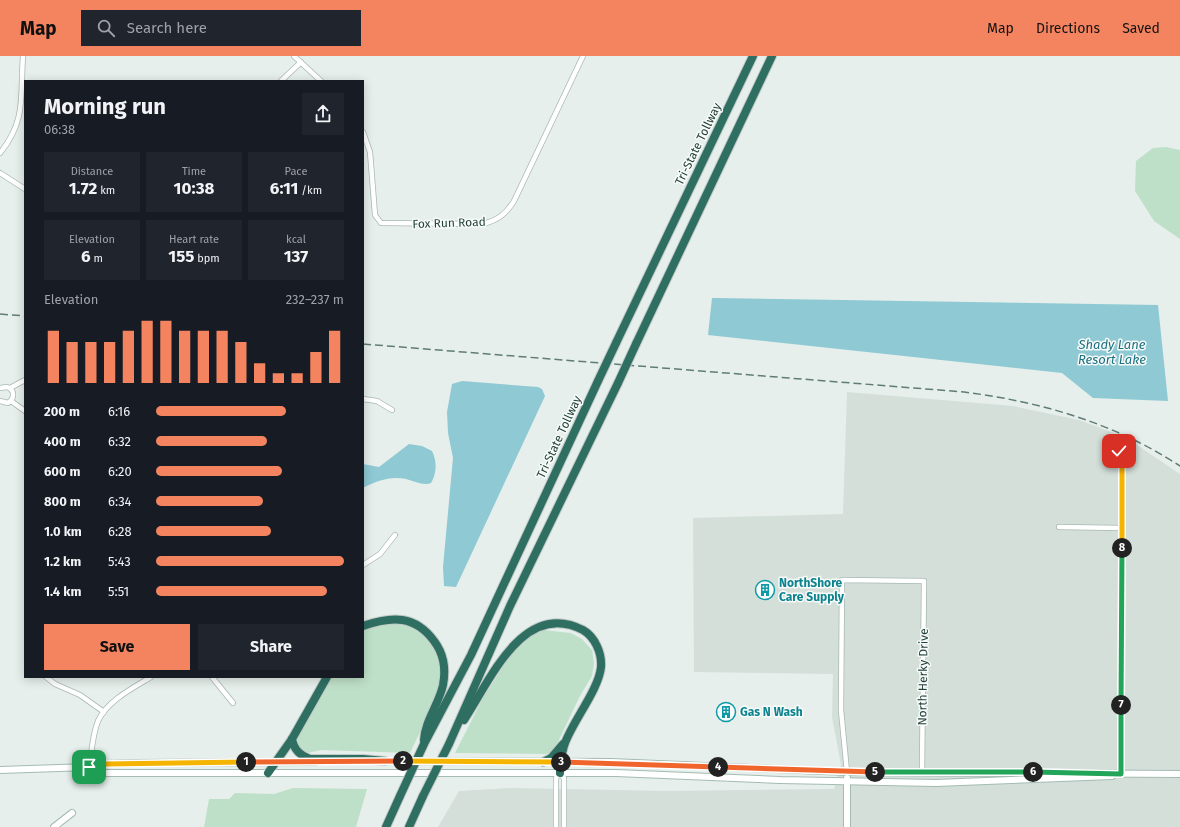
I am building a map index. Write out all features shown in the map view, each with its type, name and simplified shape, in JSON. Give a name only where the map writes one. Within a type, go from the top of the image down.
[{"type":"highway","name":"Tri-State Tollway","points":[[386,827],[424,744],[483,631],[598,381],[753,56]]},
{"type":"highway","points":[[409,827],[449,744],[510,606],[618,383],[772,56]]},
{"type":"highway","points":[[364,626],[392,619],[410,621],[420,625],[438,646],[444,661],[444,676],[441,691],[425,733],[424,744]]},
{"type":"highway","points":[[453,735],[516,641],[528,632],[544,625],[560,624],[585,631],[597,646],[601,661],[597,681],[565,742],[551,758],[543,762]]},
{"type":"highway","points":[[268,773],[292,739],[326,678]]},
{"type":"highway","points":[[292,739],[296,749],[302,756],[310,759],[364,759],[385,761]]},
{"type":"highway","points":[[560,773],[565,742]]},
{"type":"main road","points":[[0,770],[89,767],[106,764],[385,761],[561,762],[847,772],[1180,774]]},
{"type":"main road","points":[[89,767],[106,773],[638,773],[847,781],[969,782],[1107,777],[1121,774]]},
{"type":"main road","points":[[847,772],[847,827]]},
{"type":"main road","points":[[54,827],[72,813]]},
{"type":"street","points":[[0,153],[14,132],[19,118],[23,56]]},
{"type":"street","points":[[294,56],[320,80]]},
{"type":"street","name":"Fox Run Road","points":[[364,135],[370,152],[375,215],[381,223],[482,224],[491,222],[505,214],[514,201],[583,56]]},
{"type":"street","points":[[282,80],[301,62]]},
{"type":"street","points":[[0,173],[24,188]]},
{"type":"street","points":[[10,388],[24,381]]},
{"type":"street","points":[[0,388],[5,386],[10,388],[14,394],[10,401],[6,403],[0,401]]},
{"type":"street","points":[[364,399],[377,401],[392,410]]},
{"type":"street","points":[[10,401],[24,410]]},
{"type":"street","points":[[1119,451],[1122,465],[1121,774]]},
{"type":"street","points":[[1059,527],[1122,528]]},
{"type":"street","points":[[364,564],[380,554],[395,536]]},
{"type":"street","name":"North Herky Drive","points":[[847,772],[841,710],[842,580],[924,582],[922,772]]},
{"type":"street","points":[[47,678],[55,684],[80,695],[104,712]]},
{"type":"street","points":[[89,767],[96,730],[99,720],[104,712],[129,691],[149,678]]},
{"type":"street","points":[[213,678],[233,704]]},
{"type":"street","points":[[556,827],[556,778],[560,773],[564,778],[564,827]]},
{"type":"street","points":[[556,820],[564,821]]},
{"type":"shaded area","points":[[847,392],[1013,406],[1079,420],[1125,437],[1180,474],[1180,827],[438,827],[459,791],[511,788],[667,791],[834,789],[841,765],[832,717],[833,674],[694,672],[693,518],[843,514]]},
{"type":"green space","points":[[1166,147],[1180,150],[1180,239],[1154,221],[1135,191],[1136,161],[1153,148]]},
{"type":"green space","points":[[382,621],[420,626],[436,647],[442,673],[430,711],[410,753],[321,750],[308,753],[300,750],[297,730],[328,678],[364,678],[364,627]]},
{"type":"green space","points":[[543,630],[571,633],[582,639],[592,650],[594,663],[592,676],[580,696],[555,748],[550,753],[546,754],[455,753],[483,698],[507,660],[522,640]]},
{"type":"green space","points":[[293,788],[367,789],[356,827],[204,827],[209,799],[229,799],[235,793],[274,794]]},
{"type":"water","name":"Shady Lane Resort Lake","points":[[712,298],[1158,305],[1168,401],[1093,398],[1062,373],[708,335]]},
{"type":"water","points":[[462,381],[538,387],[542,389],[545,396],[456,587],[444,586],[443,567],[453,458],[448,433],[447,412],[452,384]]},
{"type":"water","points":[[409,444],[422,446],[432,451],[436,467],[431,483],[428,484],[394,478],[379,481],[364,488],[364,464],[379,467]]},
{"type":"railway","points":[[0,314],[24,316]]},
{"type":"railway","points":[[364,344],[964,392],[993,396],[1049,408],[1103,426],[1155,451],[1180,466]]},
{"type":"place","name":"NorthShore Care Supply","points":[[765,590]]},
{"type":"place","name":"Gas N Wash","points":[[726,712]]},
{"type":"route","points":[[89,767],[106,764],[157,763],[385,761],[611,762],[757,770],[1121,774],[1122,457],[1119,451]]}]
